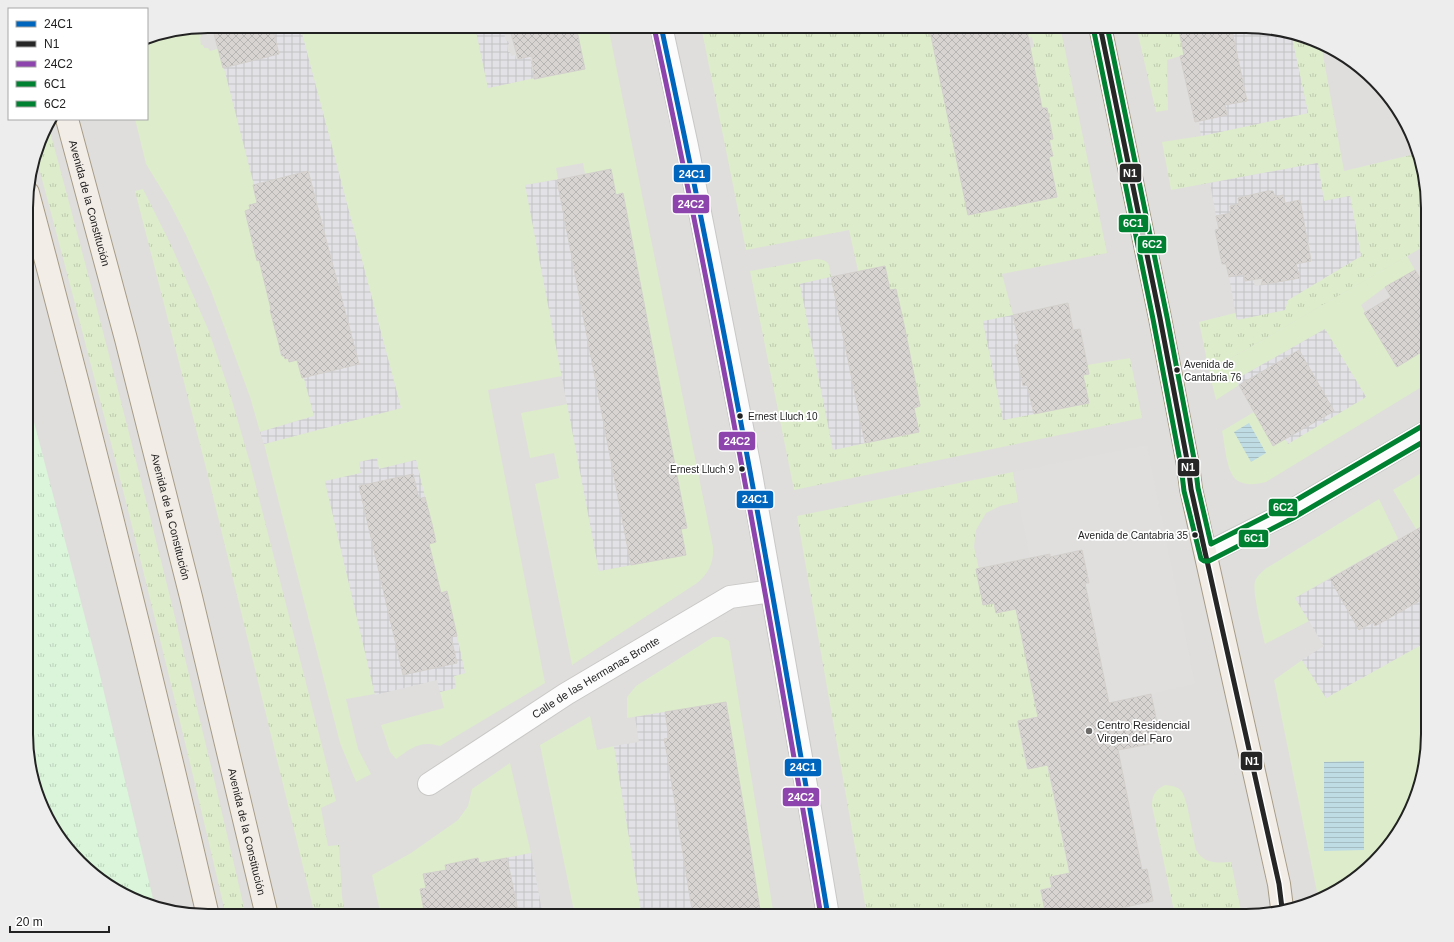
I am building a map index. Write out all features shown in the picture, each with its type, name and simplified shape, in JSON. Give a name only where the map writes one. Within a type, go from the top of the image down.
[{"type":"main road","points":[[1101,33],[1162,324],[1191,489],[1279,884],[1282,906]]},
{"type":"main road","name":"Avenida de la Constitución","points":[[67,120],[126,339],[180,551],[265,909]]},
{"type":"main road","points":[[33,212],[71,353],[135,610],[206,909]]},
{"type":"street","points":[[663,33],[687,146],[750,468],[827,909]]},
{"type":"street","points":[[1206,554],[1289,512],[1421,435]]},
{"type":"street","name":"Calle de las Hermanas Bronte","points":[[429,784],[566,694],[730,597],[771,591]]},
{"type":"shaded area","points":[[274,33],[302,33],[401,408],[264,444],[260,432],[314,416],[304,378],[314,375],[337,282],[309,171],[254,185],[224,68],[244,61],[245,63],[279,54]]},
{"type":"shaded area","points":[[476,33],[504,33],[506,41],[508,41],[509,44],[507,45],[508,52],[510,52],[511,56],[515,55],[516,59],[529,56],[533,64],[531,64],[534,78],[488,88]]},
{"type":"shaded area","points":[[1233,33],[1269,34],[1292,39],[1308,113],[1201,136],[1199,121],[1227,115],[1225,105],[1247,100]]},
{"type":"shaded area","points":[[1257,33],[1280,36],[1302,42],[1333,56],[1370,84],[1398,121],[1412,152],[1420,185],[1421,745],[1418,768],[1412,790],[1398,821],[1370,858],[1333,886],[1302,900],[1280,906],[1257,909],[197,909],[174,906],[152,900],[121,886],[84,858],[56,821],[42,790],[34,757],[33,197],[36,174],[42,152],[57,120],[148,120],[148,43],[185,34]]},
{"type":"shaded area","points":[[1318,163],[1324,201],[1350,196],[1361,256],[1288,300],[1285,310],[1237,320],[1229,277],[1244,274],[1245,281],[1253,280],[1255,286],[1284,281],[1298,271],[1296,264],[1312,261],[1308,239],[1304,240],[1300,222],[1304,221],[1300,200],[1285,203],[1283,196],[1275,197],[1273,191],[1266,191],[1238,198],[1239,204],[1231,206],[1231,213],[1216,215],[1210,183]]},
{"type":"shaded area","points":[[557,180],[631,565],[599,571],[525,185]]},
{"type":"shaded area","points":[[831,277],[865,443],[833,450],[800,284]]},
{"type":"shaded area","points":[[1013,315],[1019,344],[1015,345],[1023,385],[1027,385],[1034,414],[1003,420],[983,321]]},
{"type":"shaded area","points":[[1325,329],[1366,397],[1288,444],[1285,438],[1334,410],[1328,401],[1322,404],[1324,394],[1299,350],[1239,385],[1235,380]]},
{"type":"shaded area","points":[[1147,445],[1195,684],[1109,703],[1074,586],[1089,582],[1082,551],[1053,572],[1050,554],[1030,558],[1013,472]]},
{"type":"shaded area","points":[[377,458],[379,469],[416,460],[425,497],[419,499],[413,474],[359,486],[403,675],[457,663],[451,637],[457,636],[465,673],[454,676],[456,688],[440,692],[437,680],[375,695],[325,481],[361,473],[359,462]]},
{"type":"shaded area","points":[[1330,579],[1359,630],[1421,599],[1421,645],[1326,698],[1302,660],[1324,646],[1295,598]]},
{"type":"shaded area","points":[[665,712],[669,738],[665,739],[692,909],[641,909],[614,746],[639,742],[635,717]]},
{"type":"shaded area","points":[[531,853],[542,909],[518,909],[507,858]]},
{"type":"green space","points":[[200,33],[201,45],[203,45],[204,48],[208,48],[210,51],[220,48],[223,68],[254,185],[255,196],[259,203],[249,205],[250,209],[246,210],[246,215],[247,222],[249,222],[257,260],[259,260],[270,310],[282,348],[279,349],[281,356],[284,356],[285,359],[288,358],[289,362],[300,360],[299,367],[302,378],[304,378],[314,416],[260,432],[250,397],[211,291],[186,235],[168,200],[146,164],[135,120],[148,120],[148,43],[174,36]]},
{"type":"green space","points":[[302,33],[476,33],[488,88],[534,78],[534,80],[549,76],[550,74],[554,75],[584,69],[577,33],[609,33],[713,547],[712,562],[708,571],[697,583],[572,665],[535,484],[559,478],[554,453],[530,458],[521,413],[568,404],[599,571],[685,555],[681,529],[687,528],[622,193],[616,195],[611,169],[585,174],[583,163],[556,168],[558,179],[526,185],[562,376],[488,390],[545,683],[440,746],[427,744],[416,746],[396,759],[390,752],[381,725],[444,708],[440,692],[456,688],[454,676],[465,673],[447,591],[441,593],[429,544],[435,542],[416,460],[379,469],[359,462],[361,473],[325,482],[375,694],[346,699],[358,749],[371,774],[356,782],[340,743],[264,444],[401,408]]},
{"type":"green space","points":[[702,33],[930,33],[968,215],[1057,197],[1048,157],[1052,156],[1046,108],[1042,108],[1030,48],[1034,47],[1032,37],[1026,38],[1025,33],[1061,33],[1107,253],[1002,274],[1013,315],[983,322],[1003,420],[1088,403],[1083,375],[1089,374],[1087,365],[1130,358],[1142,418],[794,490],[750,271],[816,259],[824,260],[828,264],[831,277],[800,284],[833,450],[919,432],[914,408],[920,406],[917,388],[911,389],[900,306],[896,289],[890,290],[885,266],[858,271],[849,230],[746,250]]},
{"type":"green space","points":[[1138,33],[1179,33],[1184,55],[1167,60],[1168,110],[1156,112]]},
{"type":"green space","points":[[1292,39],[1322,51],[1344,171],[1413,155],[1420,185],[1421,248],[1209,371],[1199,322],[1235,313],[1237,319],[1288,300],[1361,256],[1350,196],[1324,201],[1317,163],[1171,190],[1162,142],[1201,136],[1308,113]]},
{"type":"green space","points":[[50,133],[151,519],[244,909],[224,909],[181,726],[86,346],[38,166]]},
{"type":"green space","points":[[143,189],[170,243],[208,329],[228,387],[250,463],[336,801],[321,808],[328,846],[339,845],[344,909],[313,909],[207,472],[135,191]]},
{"type":"green space","points":[[1407,256],[1415,270],[1385,287],[1361,305],[1375,331],[1377,331],[1386,346],[1385,347],[1396,367],[1421,351],[1421,387],[1266,482],[1256,484],[1241,483],[1234,477],[1228,466],[1222,431],[1254,412],[1261,424],[1285,438],[1288,443],[1366,397],[1325,329],[1235,380],[1239,385],[1216,400],[1209,371]]},
{"type":"green space","points":[[33,418],[98,667],[153,900],[121,886],[93,866],[76,849],[56,821],[46,801],[36,768],[33,745]]},
{"type":"green space","points":[[1013,472],[1018,502],[1000,506],[986,513],[976,530],[974,547],[979,569],[976,570],[983,605],[994,602],[1016,609],[1038,717],[1017,721],[1027,769],[1047,765],[1069,873],[1049,877],[1051,887],[1040,890],[1044,909],[866,909],[797,516]]},
{"type":"green space","points":[[1421,473],[1421,526],[1416,529],[1393,490]]},
{"type":"green space","points":[[1379,499],[1398,539],[1295,598],[1309,621],[1265,644],[1254,586],[1258,576],[1265,569]]},
{"type":"green space","points":[[713,637],[722,637],[729,641],[773,909],[760,909],[726,702],[627,718],[627,697],[636,686]]},
{"type":"green space","points":[[1421,645],[1421,745],[1418,768],[1408,801],[1398,821],[1370,858],[1333,886],[1317,894],[1274,680],[1302,660],[1326,698]]},
{"type":"green space","points":[[590,716],[597,750],[614,746],[641,909],[574,909],[540,745]]},
{"type":"green space","points":[[510,763],[531,853],[479,863],[478,858],[445,865],[446,870],[423,874],[426,888],[420,889],[424,909],[379,909],[372,875],[411,853],[458,820],[468,806],[472,789]]},
{"type":"green space","points":[[1165,785],[1177,787],[1182,792],[1188,811],[1196,850],[1199,855],[1211,862],[1231,862],[1241,909],[1174,909],[1152,806],[1155,793]]},
{"type":"water","points":[[1249,423],[1266,453],[1251,462],[1234,432]]},
{"type":"water","points":[[1364,761],[1364,850],[1324,851],[1324,762]]},
{"type":"building","points":[[214,33],[274,33],[279,54],[223,68]]},
{"type":"building","points":[[511,33],[577,33],[585,69],[534,79],[532,56],[518,59]]},
{"type":"building","points":[[930,33],[1027,33],[1042,108],[1047,108],[1053,139],[1049,140],[1053,156],[1049,157],[1057,197],[968,215]]},
{"type":"building","points":[[1179,33],[1232,33],[1247,101],[1225,105],[1227,115],[1195,122],[1180,56],[1184,55]]},
{"type":"building","points":[[611,169],[616,195],[623,193],[687,528],[681,529],[686,555],[631,565],[557,180]]},
{"type":"building","points":[[308,171],[359,364],[302,378],[297,360],[289,362],[288,358],[285,359],[284,356],[282,356],[259,260],[257,261],[245,211],[250,209],[249,205],[257,203],[253,185]]},
{"type":"building","points":[[1273,191],[1275,197],[1283,195],[1285,203],[1300,200],[1311,261],[1296,264],[1300,278],[1261,285],[1263,278],[1245,281],[1244,274],[1229,277],[1226,264],[1222,264],[1215,230],[1219,229],[1216,216],[1231,213],[1230,206],[1239,204],[1238,198]]},
{"type":"building","points":[[885,266],[890,290],[896,289],[905,329],[920,406],[914,408],[919,432],[865,443],[831,277]]},
{"type":"building","points":[[1415,270],[1421,279],[1421,352],[1397,367],[1364,313],[1391,297],[1385,287]]},
{"type":"building","points":[[1068,303],[1073,330],[1080,329],[1089,374],[1083,375],[1089,403],[1034,414],[1027,385],[1023,386],[1015,345],[1019,344],[1013,315]]},
{"type":"building","points":[[1299,350],[1334,411],[1273,446],[1239,385]]},
{"type":"building","points":[[413,474],[419,499],[425,497],[432,524],[436,542],[429,544],[441,593],[447,591],[457,636],[451,637],[457,663],[403,675],[359,486]]},
{"type":"building","points":[[1421,527],[1421,600],[1375,626],[1373,622],[1359,630],[1330,579]]},
{"type":"building","name":"Centro Residencial Virgen del Faro","points":[[1082,550],[1089,583],[1085,583],[1109,703],[1151,694],[1161,742],[1118,750],[1142,870],[1147,869],[1153,901],[1122,909],[1045,909],[1041,890],[1052,888],[1050,877],[1070,873],[1048,765],[1028,769],[1018,721],[1038,717],[1016,609],[996,613],[994,603],[983,605],[976,569],[1050,554],[1050,557]]},
{"type":"building","points":[[726,702],[760,909],[692,909],[664,739],[669,738],[665,712]]},
{"type":"building","points":[[478,858],[479,863],[507,858],[518,909],[424,909],[420,889],[426,888],[423,874],[446,870],[445,865]]},
{"type":"transit line","name":"24C2","points":[[655,33],[678,138],[743,471],[820,909]]},
{"type":"transit line","name":"24C1","points":[[662,33],[707,248],[750,470],[827,909]]},
{"type":"transit line","name":"6C1","points":[[1094,33],[1153,319],[1181,466],[1184,491],[1201,559],[1204,561],[1209,561],[1293,518],[1421,443]]},
{"type":"transit line","name":"N1","points":[[1101,33],[1160,318],[1188,465],[1191,489],[1279,884],[1282,906]]},
{"type":"transit line","name":"6C2","points":[[1108,33],[1167,317],[1195,464],[1198,488],[1211,544],[1286,506],[1421,427]]},
{"type":"place","name":"Avenida de Cantabria 76","points":[[1177,370]]},
{"type":"place","name":"Ernest Lluch 10","points":[[740,416]]},
{"type":"place","name":"Ernest Lluch 9","points":[[742,469]]},
{"type":"place","name":"Avenida de Cantabria 35","points":[[1195,535]]},
{"type":"place","name":"Centro Residencial Virgen del Faro","points":[[1089,731]]}]
